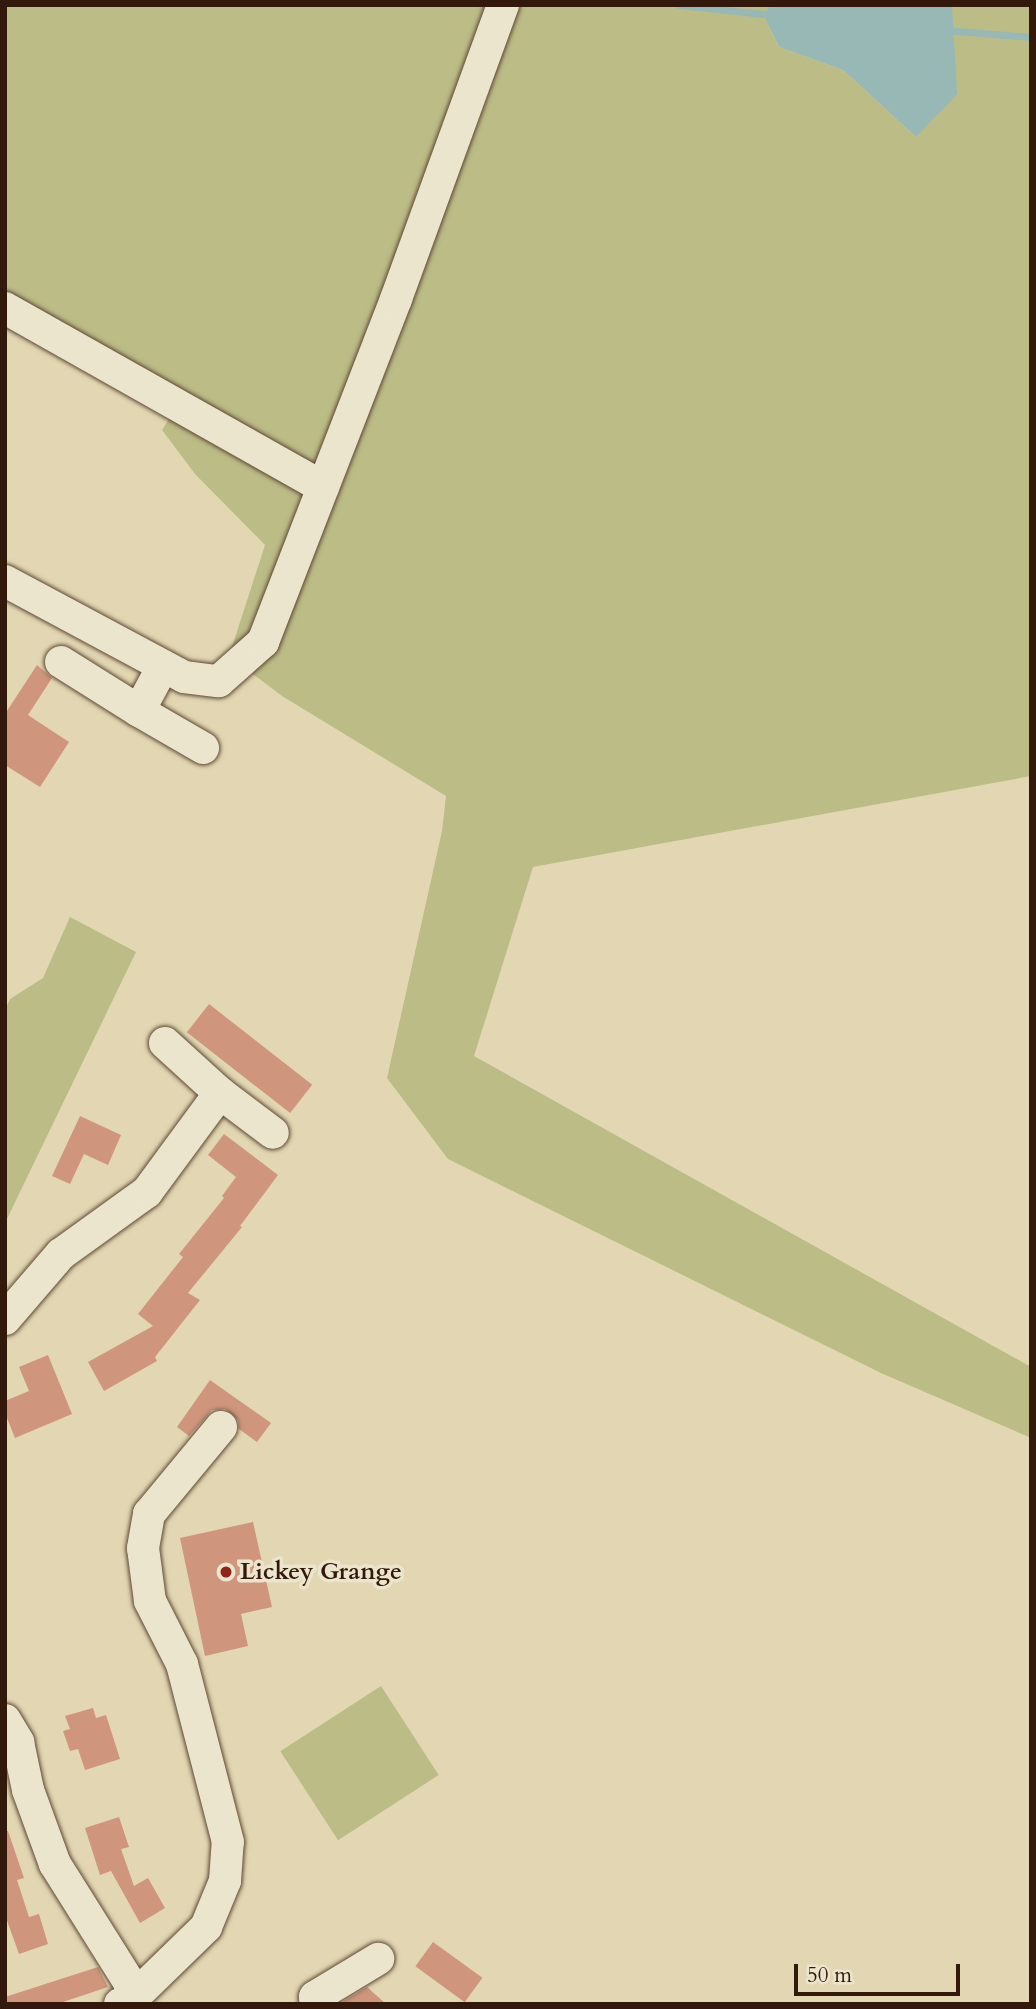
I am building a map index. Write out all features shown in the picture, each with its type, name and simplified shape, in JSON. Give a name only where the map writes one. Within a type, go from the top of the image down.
[{"type":"street","points":[[5,581],[184,677],[219,681],[263,642],[503,5]]},
{"type":"street","points":[[5,308],[323,487]]},
{"type":"street","points":[[61,662],[202,748]]},
{"type":"street","points":[[139,711],[163,666]]},
{"type":"street","points":[[166,1043],[220,1093],[273,1133]]},
{"type":"street","points":[[5,1319],[61,1254],[147,1192],[220,1093]]},
{"type":"street","points":[[128,2002],[206,1927],[225,1881],[228,1842],[225,1829],[182,1664],[150,1601],[143,1548],[149,1514],[221,1427]]},
{"type":"street","points":[[5,1720],[18,1742],[28,1790],[55,1864],[130,1982],[128,2002]]},
{"type":"street","points":[[316,2004],[316,1997],[378,1959]]},
{"type":"green space","points":[[5,5],[680,5],[693,8],[695,5],[770,5],[763,15],[779,47],[843,70],[916,137],[952,31],[952,5],[1031,5],[1031,776],[533,867],[474,1056],[1031,1367],[1031,1438],[881,1373],[448,1159],[387,1078],[442,831],[446,796],[282,696],[229,656],[265,545],[195,474],[162,430],[174,411],[5,312]]},
{"type":"green space","points":[[70,917],[136,952],[5,1223],[5,1010],[10,999],[43,978]]},
{"type":"green space","points":[[381,1686],[439,1775],[338,1840],[280,1751]]},
{"type":"water","points":[[770,5],[952,5],[957,94],[916,137],[843,70],[779,47],[763,15]]},
{"type":"building","points":[[37,665],[52,678],[28,715],[69,742],[40,787],[5,765],[5,714]]},
{"type":"building","points":[[209,1004],[312,1085],[290,1113],[187,1032]]},
{"type":"building","points":[[80,1116],[121,1135],[108,1165],[84,1154],[70,1184],[52,1176]]},
{"type":"building","points":[[224,1134],[278,1175],[240,1226],[242,1227],[188,1293],[200,1300],[155,1357],[157,1361],[104,1391],[88,1362],[153,1326],[138,1314],[183,1257],[179,1254],[224,1198],[222,1196],[236,1177],[208,1155]]},
{"type":"building","points":[[48,1355],[72,1414],[15,1438],[5,1413],[5,1401],[29,1391],[19,1367]]},
{"type":"building","points":[[210,1380],[271,1423],[257,1442],[239,1429],[238,1420],[225,1409],[212,1410],[189,1436],[177,1427]]},
{"type":"building","name":"Lickey Grange","points":[[253,1522],[272,1607],[241,1614],[248,1646],[205,1656],[180,1538]]},
{"type":"building","points":[[93,1708],[96,1718],[106,1715],[120,1759],[85,1770],[78,1749],[70,1751],[63,1731],[70,1729],[65,1716]]},
{"type":"building","points":[[119,1817],[129,1847],[121,1849],[134,1886],[148,1878],[165,1908],[140,1923],[111,1871],[100,1875],[85,1828]]},
{"type":"building","points":[[5,1831],[8,1831],[24,1878],[17,1880],[29,1917],[39,1914],[48,1944],[19,1954],[5,1915]]},
{"type":"building","points":[[433,1942],[482,1978],[465,2002],[415,1966]]},
{"type":"building","points":[[98,1967],[108,1987],[57,2004],[5,2004],[5,1997]]},
{"type":"building","points":[[367,1987],[386,2004],[339,2004]]},
{"type":"waterway","points":[[679,5],[772,15]]},
{"type":"waterway","points":[[945,30],[1031,37]]},
{"type":"place","name":"Lickey Grange","points":[[226,1572]]}]
